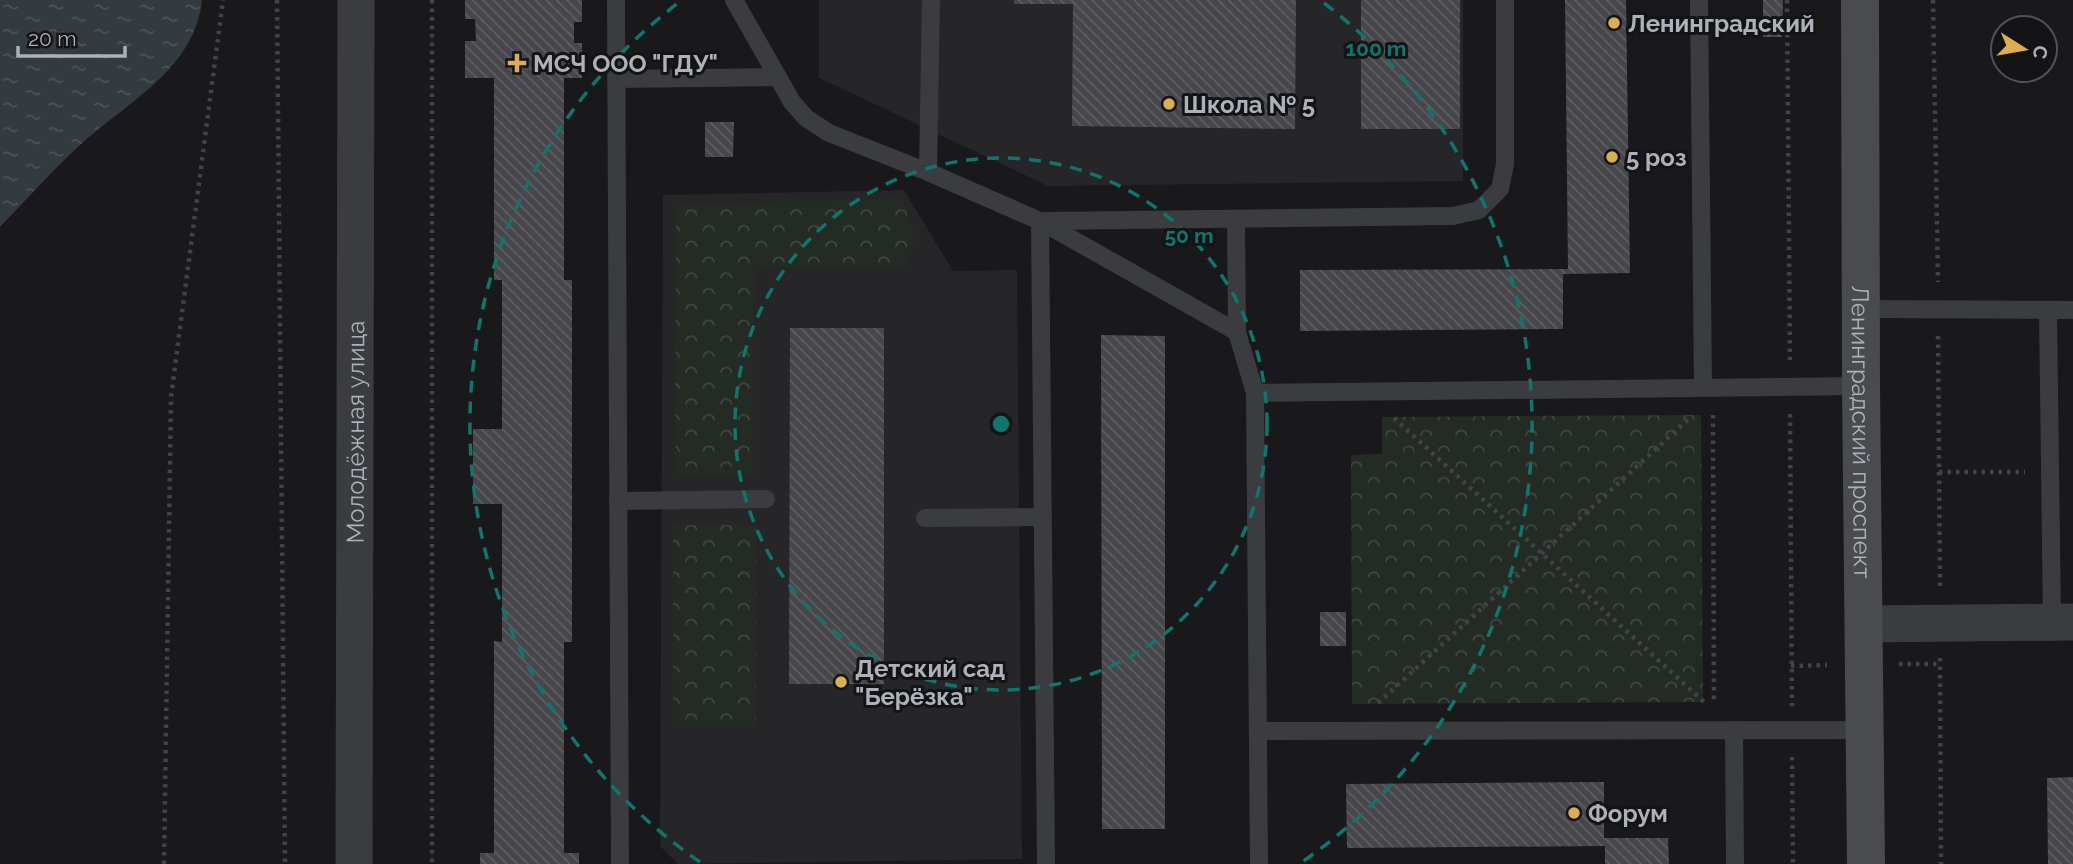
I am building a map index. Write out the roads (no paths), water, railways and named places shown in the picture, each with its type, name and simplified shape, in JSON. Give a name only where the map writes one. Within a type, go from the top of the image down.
[{"type":"main road","name":"Ленинградский проспект","points":[[1860,0],[1866,864]]},
{"type":"street","name":"Молодёжная улица","points":[[354,864],[356,0]]},
{"type":"street","points":[[1864,624],[2063,622]]},
{"type":"lane","points":[[616,0],[620,864]]},
{"type":"lane","points":[[734,0],[792,102],[806,118],[829,133],[928,172],[1040,221],[1237,332]]},
{"type":"lane","points":[[928,172],[931,0]]},
{"type":"lane","points":[[1040,221],[1453,216],[1479,210],[1500,189],[1505,164],[1505,0]]},
{"type":"lane","points":[[1699,0],[1710,390]]},
{"type":"lane","points":[[616,79],[778,77]]},
{"type":"lane","points":[[1236,219],[1237,332],[1255,393],[1259,864]]},
{"type":"lane","points":[[1040,221],[1046,864]]},
{"type":"lane","points":[[1862,309],[2073,310]]},
{"type":"lane","points":[[2048,310],[2050,472],[2063,622]]},
{"type":"lane","points":[[1255,393],[1710,390],[1861,386]]},
{"type":"lane","points":[[618,501],[766,499]]},
{"type":"lane","points":[[925,518],[1042,517]]},
{"type":"lane","points":[[1734,730],[1735,864]]},
{"type":"lane","points":[[1258,731],[1865,730]]},
{"type":"water","points":[[0,0],[202,0],[197,25],[172,66],[136,100],[78,147],[0,227]]},
{"type":"place","name":"Ленинградский","points":[[1614,23]]},
{"type":"place","name":"МСЧ ООО \"ГДУ\"","points":[[517,63]]},
{"type":"place","name":"Школа № 5","points":[[1169,104]]},
{"type":"place","name":"5 роз","points":[[1612,157]]},
{"type":"place","name":"Детский сад \"Берёзка\"","points":[[841,682]]},
{"type":"place","name":"Форум","points":[[1574,813]]}]
